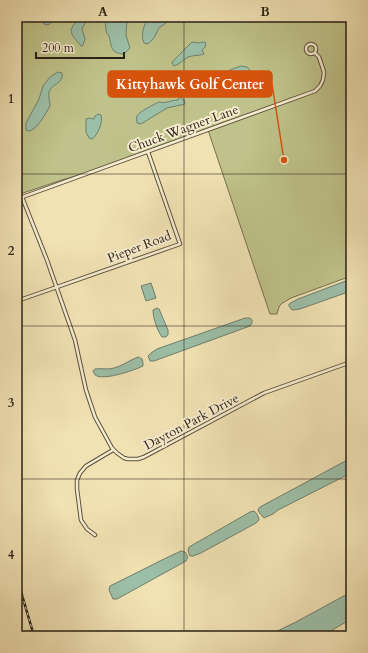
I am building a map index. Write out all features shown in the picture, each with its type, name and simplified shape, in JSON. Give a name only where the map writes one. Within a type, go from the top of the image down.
[{"type":"street","name":"Chuck Wagner Lane","points":[[17,199],[315,91],[324,80],[324,72],[319,57],[315,52],[317,49],[315,45],[312,43],[306,46],[307,53],[310,54],[315,52]]},
{"type":"street","name":"Pieper Road","points":[[17,301],[180,244],[148,152]]},
{"type":"street","points":[[22,197],[75,340],[91,406],[114,450],[86,466],[80,473],[77,480],[82,520],[87,529],[95,535]]},
{"type":"street","name":"Dayton Park Drive","points":[[114,450],[124,458],[133,460],[141,459],[264,393],[351,362]]},
{"type":"shaded area","points":[[17,17],[351,17],[351,276],[291,298],[281,304],[277,314],[270,314],[208,130],[104,168],[17,195]]},
{"type":"shaded area","points":[[42,17],[56,17],[48,25],[44,24]]},
{"type":"shaded area","points":[[76,17],[88,17],[82,29],[85,39],[83,45],[81,46],[71,32],[76,22]]},
{"type":"shaded area","points":[[106,17],[127,17],[126,35],[130,48],[124,54],[116,52],[112,49],[109,36],[106,31]]},
{"type":"shaded area","points":[[149,17],[171,17],[170,20],[159,28],[154,38],[148,44],[144,43],[143,33],[144,26]]},
{"type":"shaded area","points":[[192,42],[206,43],[202,50],[204,54],[188,57],[174,66],[172,63],[173,61]]},
{"type":"shaded area","points":[[241,66],[247,67],[250,70],[250,73],[247,75],[229,77],[220,76],[219,74],[225,72]]},
{"type":"shaded area","points":[[58,72],[62,73],[62,77],[49,92],[50,106],[36,127],[30,131],[26,130],[26,123],[39,99],[43,86],[50,77]]},
{"type":"shaded area","points":[[180,97],[184,100],[185,104],[167,108],[141,124],[137,123],[137,116],[144,110],[159,102],[164,103],[178,100]]},
{"type":"shaded area","points":[[98,114],[101,115],[101,125],[96,135],[92,139],[89,138],[86,132],[86,119],[94,119]]},
{"type":"shaded area","points":[[351,279],[351,291],[300,309],[293,310],[289,306],[289,304],[298,299]]},
{"type":"shaded area","points":[[151,283],[156,298],[146,301],[141,286]]},
{"type":"shaded area","points":[[157,308],[159,309],[168,330],[168,335],[166,337],[162,337],[158,331],[153,310]]},
{"type":"shaded area","points":[[245,318],[250,318],[252,320],[250,326],[154,361],[150,361],[148,356],[157,349]]},
{"type":"shaded area","points":[[138,357],[142,359],[143,366],[127,372],[113,376],[101,377],[95,375],[93,371],[95,369],[109,369],[117,367]]},
{"type":"shaded area","points":[[351,458],[351,473],[264,518],[259,512],[258,509],[260,507]]},
{"type":"shaded area","points":[[254,511],[259,520],[256,523],[201,553],[190,556],[188,551],[189,547]]},
{"type":"shaded area","points":[[181,551],[185,552],[187,555],[186,561],[117,599],[113,599],[109,590],[110,586]]},
{"type":"shaded area","points":[[351,592],[351,619],[322,636],[267,636],[296,622]]},
{"type":"railway","points":[[17,578],[34,636]]},
{"type":"place","name":"Kittyhawk Golf Center","points":[[284,160]]}]
